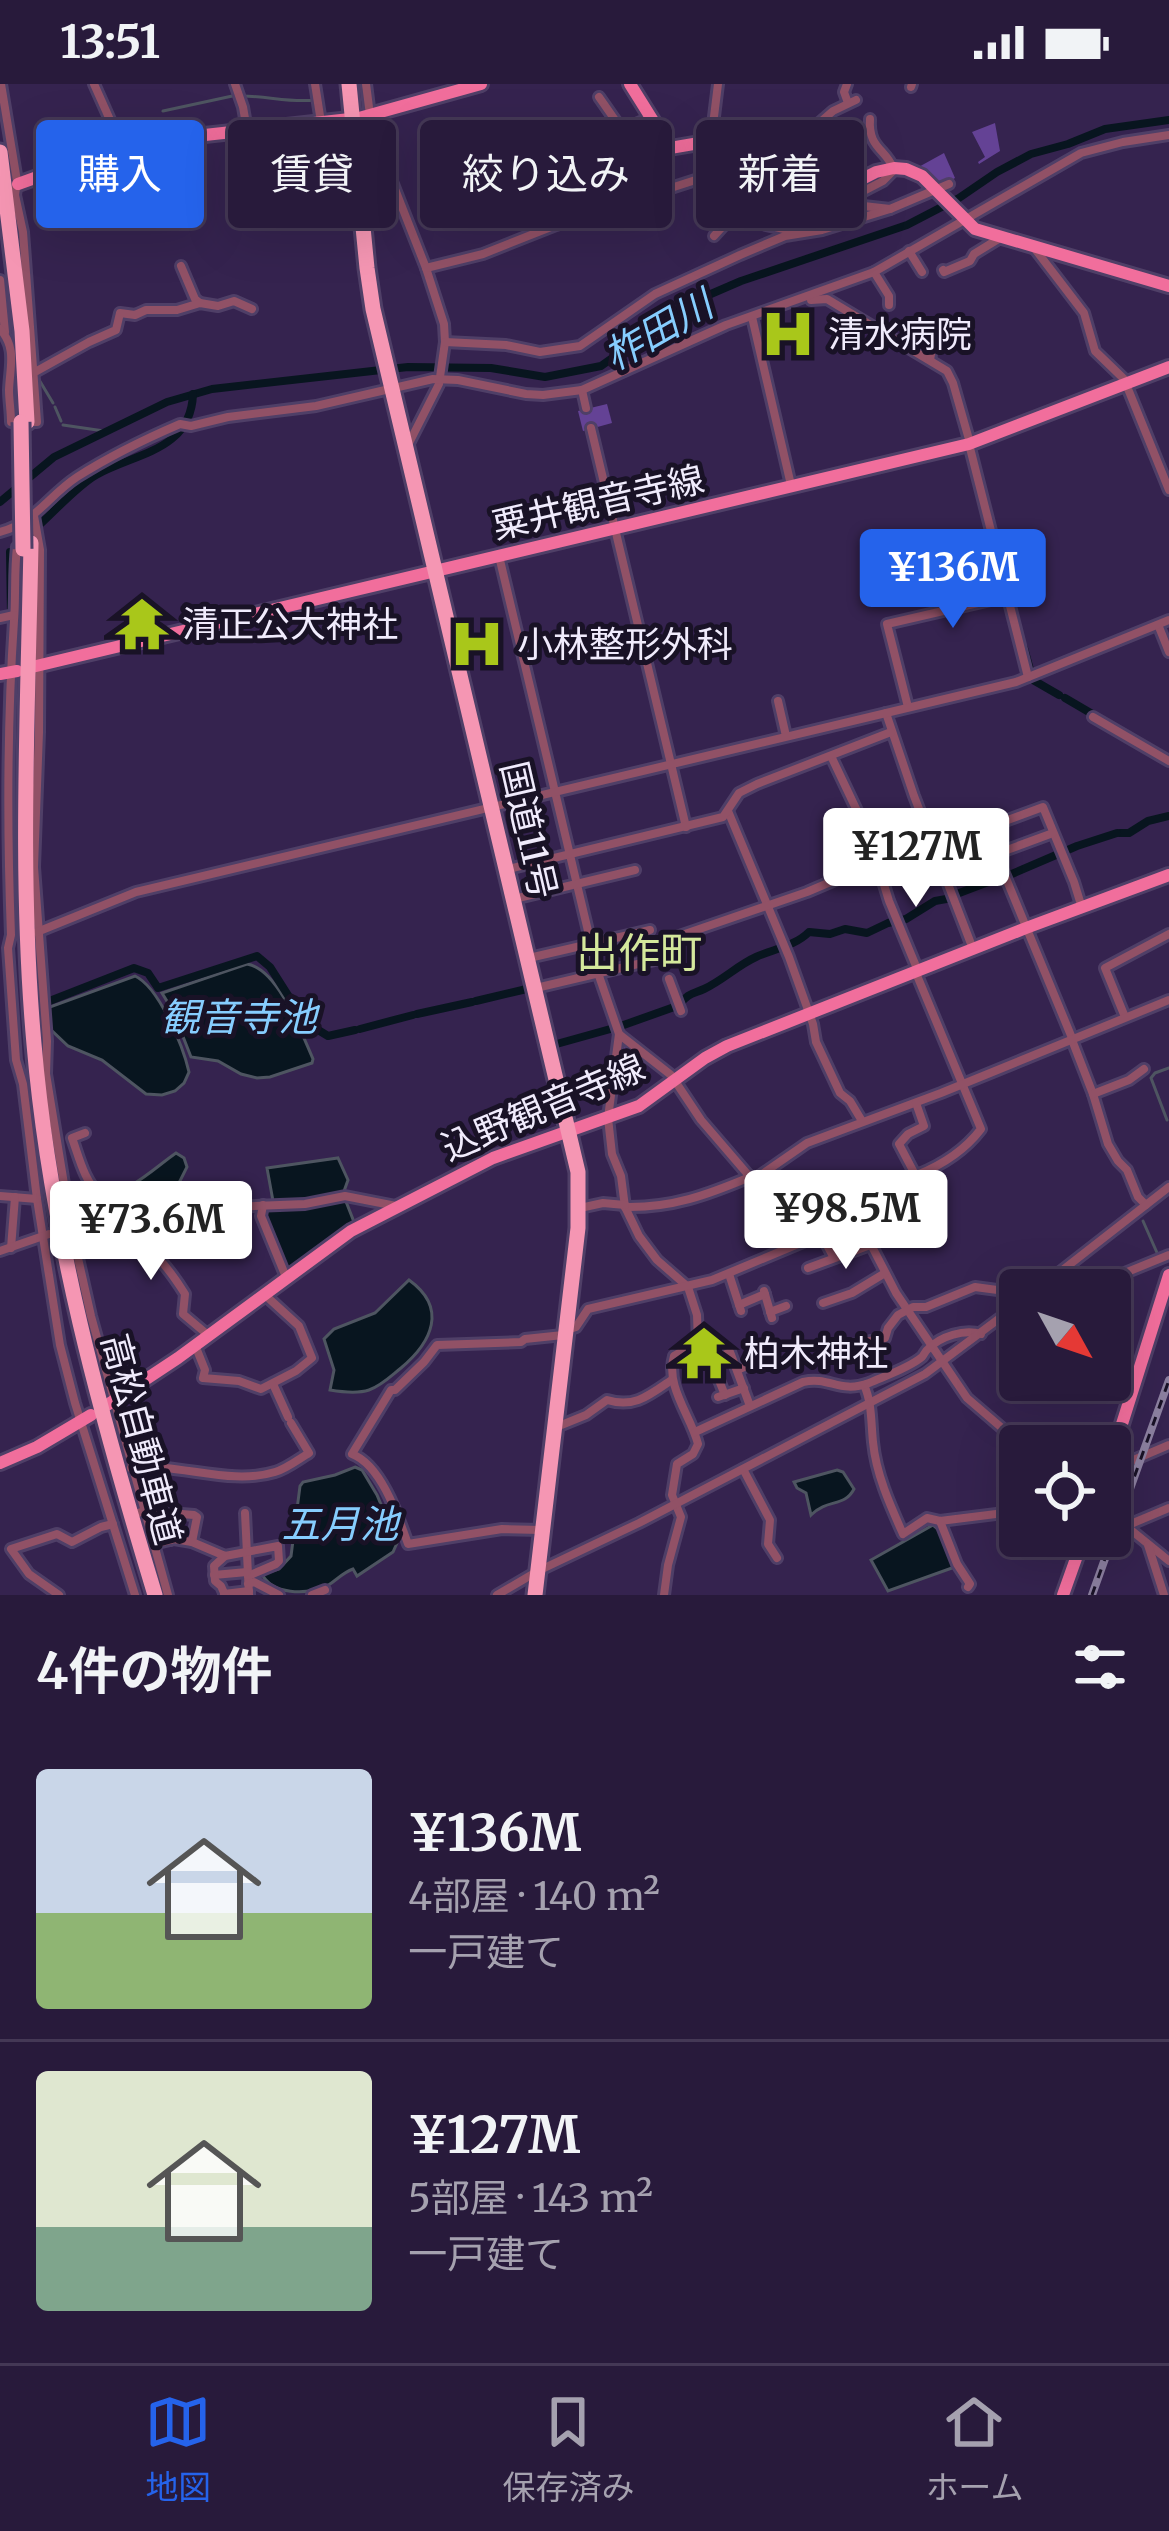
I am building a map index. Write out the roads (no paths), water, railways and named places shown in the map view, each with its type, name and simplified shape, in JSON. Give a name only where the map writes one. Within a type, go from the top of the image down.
[{"type":"highway","name":"国道11号","points":[[350,84],[370,288],[578,1172],[579,1208],[535,1595]]},
{"type":"highway","name":"高松自動車道","points":[[0,152],[22,331],[27,546],[18,884],[31,1091],[69,1307],[110,1467],[151,1595]]},
{"type":"highway","name":"高松自動車道","points":[[13,188],[15,330],[24,422]]},
{"type":"main road","points":[[342,120],[481,84]]},
{"type":"main road","points":[[630,84],[670,148],[696,144]]},
{"type":"main road","points":[[864,178],[906,169],[943,187],[975,229],[1169,286]]},
{"type":"main road","name":"粟井観音寺線","points":[[19,670],[969,444],[1169,367]]},
{"type":"main road","name":"込野観音寺線","points":[[111,1402],[340,1238],[494,1158],[647,1102],[715,1051],[1169,875]]},
{"type":"main road","points":[[1123,1425],[1169,1275]]},
{"type":"main road","points":[[0,1463],[37,1448],[86,1418]]},
{"type":"main road","points":[[1063,1595],[1077,1557]]},
{"type":"street","points":[[0,280],[2,331],[12,352],[12,424],[37,422],[23,232],[1,84]]},
{"type":"street","points":[[94,84],[110,120]]},
{"type":"street","points":[[235,84],[244,120]]},
{"type":"street","points":[[315,84],[321,120]]},
{"type":"street","points":[[366,84],[370,116],[389,177],[443,318],[440,381],[407,451]]},
{"type":"street","points":[[714,120],[718,84]]},
{"type":"street","points":[[822,120],[852,101],[844,92],[847,84]]},
{"type":"street","points":[[599,97],[622,130],[650,118]]},
{"type":"street","points":[[864,191],[883,181],[894,168],[875,147],[870,119]]},
{"type":"street","points":[[0,532],[34,516],[49,496],[79,476],[180,424],[316,406],[433,379],[543,395],[582,390],[702,335],[874,272],[1081,153],[1169,135]]},
{"type":"street","points":[[426,268],[483,254],[696,180]]},
{"type":"street","points":[[769,228],[784,233],[822,230],[943,187]]},
{"type":"street","points":[[864,205],[890,209]]},
{"type":"street","points":[[714,236],[721,228]]},
{"type":"street","points":[[445,342],[540,352],[580,346],[656,294],[796,228]]},
{"type":"street","points":[[943,270],[970,261],[1002,238]]},
{"type":"street","points":[[1033,246],[1084,313],[1095,351],[1126,384],[1169,490]]},
{"type":"street","points":[[909,251],[922,272]]},
{"type":"street","points":[[181,266],[200,303]]},
{"type":"street","points":[[874,272],[889,304]]},
{"type":"street","points":[[786,305],[824,298],[836,288]]},
{"type":"street","points":[[824,298],[950,375],[1028,677]]},
{"type":"street","points":[[35,372],[116,330],[121,313],[234,301],[252,309]]},
{"type":"street","points":[[752,317],[791,487]]},
{"type":"street","points":[[930,360],[932,348],[947,330],[943,326]]},
{"type":"street","points":[[582,390],[586,408]]},
{"type":"street","points":[[591,428],[686,826]]},
{"type":"street","points":[[34,516],[40,550],[8,746],[5,945],[16,1060],[60,1345],[102,1471],[135,1595]]},
{"type":"street","points":[[16,528],[14,615],[19,670],[39,732],[34,867],[51,1120],[67,1228],[141,1512],[168,1595]]},
{"type":"street","points":[[499,556],[598,973],[619,1034],[608,1118],[629,1221],[657,1260],[688,1287],[697,1315],[698,1357],[722,1396],[744,1388]]},
{"type":"street","points":[[908,707],[887,624],[1008,596]]},
{"type":"street","points":[[197,612],[200,627]]},
{"type":"street","points":[[0,618],[14,615]]},
{"type":"street","points":[[37,932],[136,892],[1028,677],[1169,620]]},
{"type":"street","points":[[1159,626],[1169,652]]},
{"type":"street","points":[[778,701],[786,736]]},
{"type":"street","points":[[886,712],[973,950]]},
{"type":"street","points":[[1093,717],[1169,761]]},
{"type":"street","points":[[507,869],[723,818],[739,794],[891,732]]},
{"type":"street","points":[[831,756],[869,836],[917,972],[981,1126],[949,1159],[917,1175]]},
{"type":"street","points":[[986,828],[1042,806],[1082,908]]},
{"type":"street","points":[[728,811],[810,1015],[816,1042],[839,1093],[862,1121]]},
{"type":"street","points":[[535,988],[659,959],[679,936],[984,825],[1072,1039],[1108,1144],[1146,1205]]},
{"type":"street","points":[[996,854],[1053,833]]},
{"type":"street","points":[[514,899],[635,870]]},
{"type":"street","points":[[528,958],[650,930]]},
{"type":"street","points":[[1125,1017],[1105,968],[1169,934]]},
{"type":"street","points":[[669,979],[681,1011]]},
{"type":"street","points":[[579,1208],[603,1203],[656,1207],[713,1192],[752,1178],[807,1143],[1169,1000]]},
{"type":"street","points":[[619,1034],[676,1080],[700,1120],[752,1178],[772,1192],[862,1232],[874,1244],[885,1273],[943,1363],[973,1405],[999,1426]]},
{"type":"street","points":[[1093,1094],[1144,1069]]},
{"type":"street","points":[[542,1530],[502,1529],[408,1544],[389,1495],[368,1465],[352,1454],[392,1390],[437,1345],[521,1342],[566,1332],[576,1327],[588,1309],[729,1274],[891,1210],[919,1187],[899,1144],[924,1126],[916,1103]]},
{"type":"street","points":[[85,1133],[72,1138],[83,1169],[100,1195],[102,1219],[112,1233],[143,1245],[166,1266],[185,1294],[183,1314],[208,1335]]},
{"type":"street","points":[[1064,1269],[1169,1187]]},
{"type":"street","points":[[0,1196],[37,1199]]},
{"type":"street","points":[[67,1228],[102,1219],[202,1208],[305,1204],[345,1196],[398,1206]]},
{"type":"street","points":[[5,1250],[15,1197]]},
{"type":"street","points":[[263,1205],[261,1216],[286,1277]]},
{"type":"street","points":[[0,1212],[14,1214]]},
{"type":"street","points":[[5,1250],[46,1234]]},
{"type":"street","points":[[821,1234],[834,1258]]},
{"type":"street","points":[[808,1268],[874,1244]]},
{"type":"street","points":[[1131,1269],[1169,1256]]},
{"type":"street","points":[[823,1303],[885,1273]]},
{"type":"street","points":[[729,1274],[745,1306],[764,1292],[771,1315],[786,1306]]},
{"type":"street","points":[[832,1349],[885,1338],[893,1321],[907,1309],[926,1307],[975,1287],[999,1290]]},
{"type":"street","points":[[195,1345],[205,1370],[203,1378],[239,1381],[261,1389],[296,1372],[312,1358],[299,1326],[263,1294]]},
{"type":"street","points":[[497,1595],[943,1363],[999,1319]]},
{"type":"street","points":[[694,1432],[813,1380],[846,1389],[864,1385],[958,1333],[981,1334]]},
{"type":"street","points":[[664,1595],[681,1517],[672,1495],[676,1465],[697,1448],[670,1368],[674,1356],[730,1352],[751,1406]]},
{"type":"street","points":[[737,1370],[773,1355]]},
{"type":"street","points":[[554,1428],[607,1400],[621,1406],[670,1381]]},
{"type":"street","points":[[131,1468],[150,1465],[235,1476],[274,1473],[309,1453],[273,1384]]},
{"type":"street","points":[[864,1385],[880,1475],[903,1534],[927,1518],[940,1521],[999,1514]]},
{"type":"street","points":[[1131,1459],[1169,1445]]},
{"type":"street","points":[[743,1469],[770,1520],[768,1544],[777,1558]]},
{"type":"street","points":[[1131,1524],[1169,1508]]},
{"type":"street","points":[[141,1512],[197,1517],[192,1541]]},
{"type":"street","points":[[245,1513],[248,1584]]},
{"type":"street","points":[[170,1540],[178,1514]]},
{"type":"street","points":[[940,1521],[968,1587]]},
{"type":"street","points":[[0,1556],[57,1534],[72,1542],[114,1522]]},
{"type":"street","points":[[1131,1530],[1169,1561]]},
{"type":"street","points":[[153,1544],[192,1541],[225,1556],[278,1546],[279,1561],[248,1584]]},
{"type":"street","points":[[1147,1543],[1164,1595]]},
{"type":"street","points":[[12,1552],[29,1574],[59,1595]]},
{"type":"street","points":[[225,1556],[214,1567],[224,1594],[254,1582],[277,1595]]},
{"type":"street","points":[[214,1575],[248,1584]]},
{"type":"street","points":[[312,1595],[326,1590]]},
{"type":"water","name":"観音寺池","points":[[247,964],[258,968],[278,989],[312,1063],[257,1078],[218,1061],[191,1057],[162,993]]},
{"type":"water","points":[[135,976],[161,1004],[189,1072],[175,1091],[162,1095],[146,1094],[102,1060],[68,1046],[47,1026],[47,1008]]},
{"type":"water","points":[[176,1153],[187,1167],[173,1195],[140,1203],[104,1203],[102,1195],[132,1185]]},
{"type":"water","points":[[338,1158],[348,1180],[343,1194],[273,1201],[267,1168]]},
{"type":"water","points":[[345,1199],[354,1222],[286,1272],[264,1209]]},
{"type":"water","points":[[409,1280],[429,1302],[432,1313],[421,1347],[373,1388],[330,1390],[334,1370],[324,1339],[334,1329],[375,1313]]},
{"type":"water","name":"五月池","points":[[355,1467],[362,1470],[377,1495],[397,1543],[393,1552],[357,1576],[353,1569],[319,1589],[300,1592],[273,1586],[262,1574],[279,1569],[291,1556],[300,1486]]},
{"type":"water","points":[[837,1470],[854,1489],[845,1499],[811,1515],[806,1493],[794,1482]]},
{"type":"water","points":[[933,1525],[952,1568],[888,1591],[871,1560]]},
{"type":"waterway","points":[[163,111],[237,95]]},
{"type":"waterway","points":[[242,96],[315,100]]},
{"type":"waterway","name":"柞田川","points":[[0,502],[54,457],[167,402],[212,389],[408,367],[491,368],[545,377],[601,366],[690,303],[907,225],[1031,154],[1105,129],[1169,120]]},
{"type":"waterway","points":[[38,378],[53,403]]},
{"type":"waterway","points":[[37,527],[89,480],[172,439],[190,413],[193,394]]},
{"type":"waterway","points":[[55,407],[61,421]]},
{"type":"waterway","points":[[63,425],[104,431]]},
{"type":"waterway","points":[[10,552],[11,614]]},
{"type":"waterway","points":[[1024,648],[1031,673]]},
{"type":"waterway","points":[[1033,680],[1059,695]]},
{"type":"waterway","points":[[1065,698],[1094,715]]},
{"type":"waterway","points":[[1120,833],[1169,816]]},
{"type":"waterway","points":[[1007,876],[1117,833]]},
{"type":"waterway","points":[[954,895],[1004,876]]},
{"type":"waterway","points":[[680,1004],[749,960],[809,932],[830,934],[845,929],[867,933],[906,919],[935,901],[952,898]]},
{"type":"waterway","points":[[47,1002],[134,968],[148,973],[158,988],[257,956],[270,967],[305,1022],[328,1036],[355,1030]]},
{"type":"waterway","points":[[476,1001],[531,988]]},
{"type":"waterway","points":[[417,1014],[472,1002]]},
{"type":"waterway","points":[[618,1027],[677,1006]]},
{"type":"waterway","points":[[360,1029],[413,1015]]},
{"type":"waterway","points":[[553,1045],[614,1028]]},
{"type":"waterway","points":[[1167,1120],[1151,1078],[1169,1068]]},
{"type":"waterway","points":[[1143,1221],[1158,1255]]},
{"type":"railway","points":[[1092,1595],[1169,1380]]},
{"type":"place","name":"清水病院","points":[[788,334]]},
{"type":"place","name":"清正公大神社","points":[[142,624]]},
{"type":"place","name":"小林整形外科","points":[[477,644]]},
{"type":"place","name":"柏木神社","points":[[704,1353]]},
{"type":"district","name":"出作町","points":[[639,953]]}]
